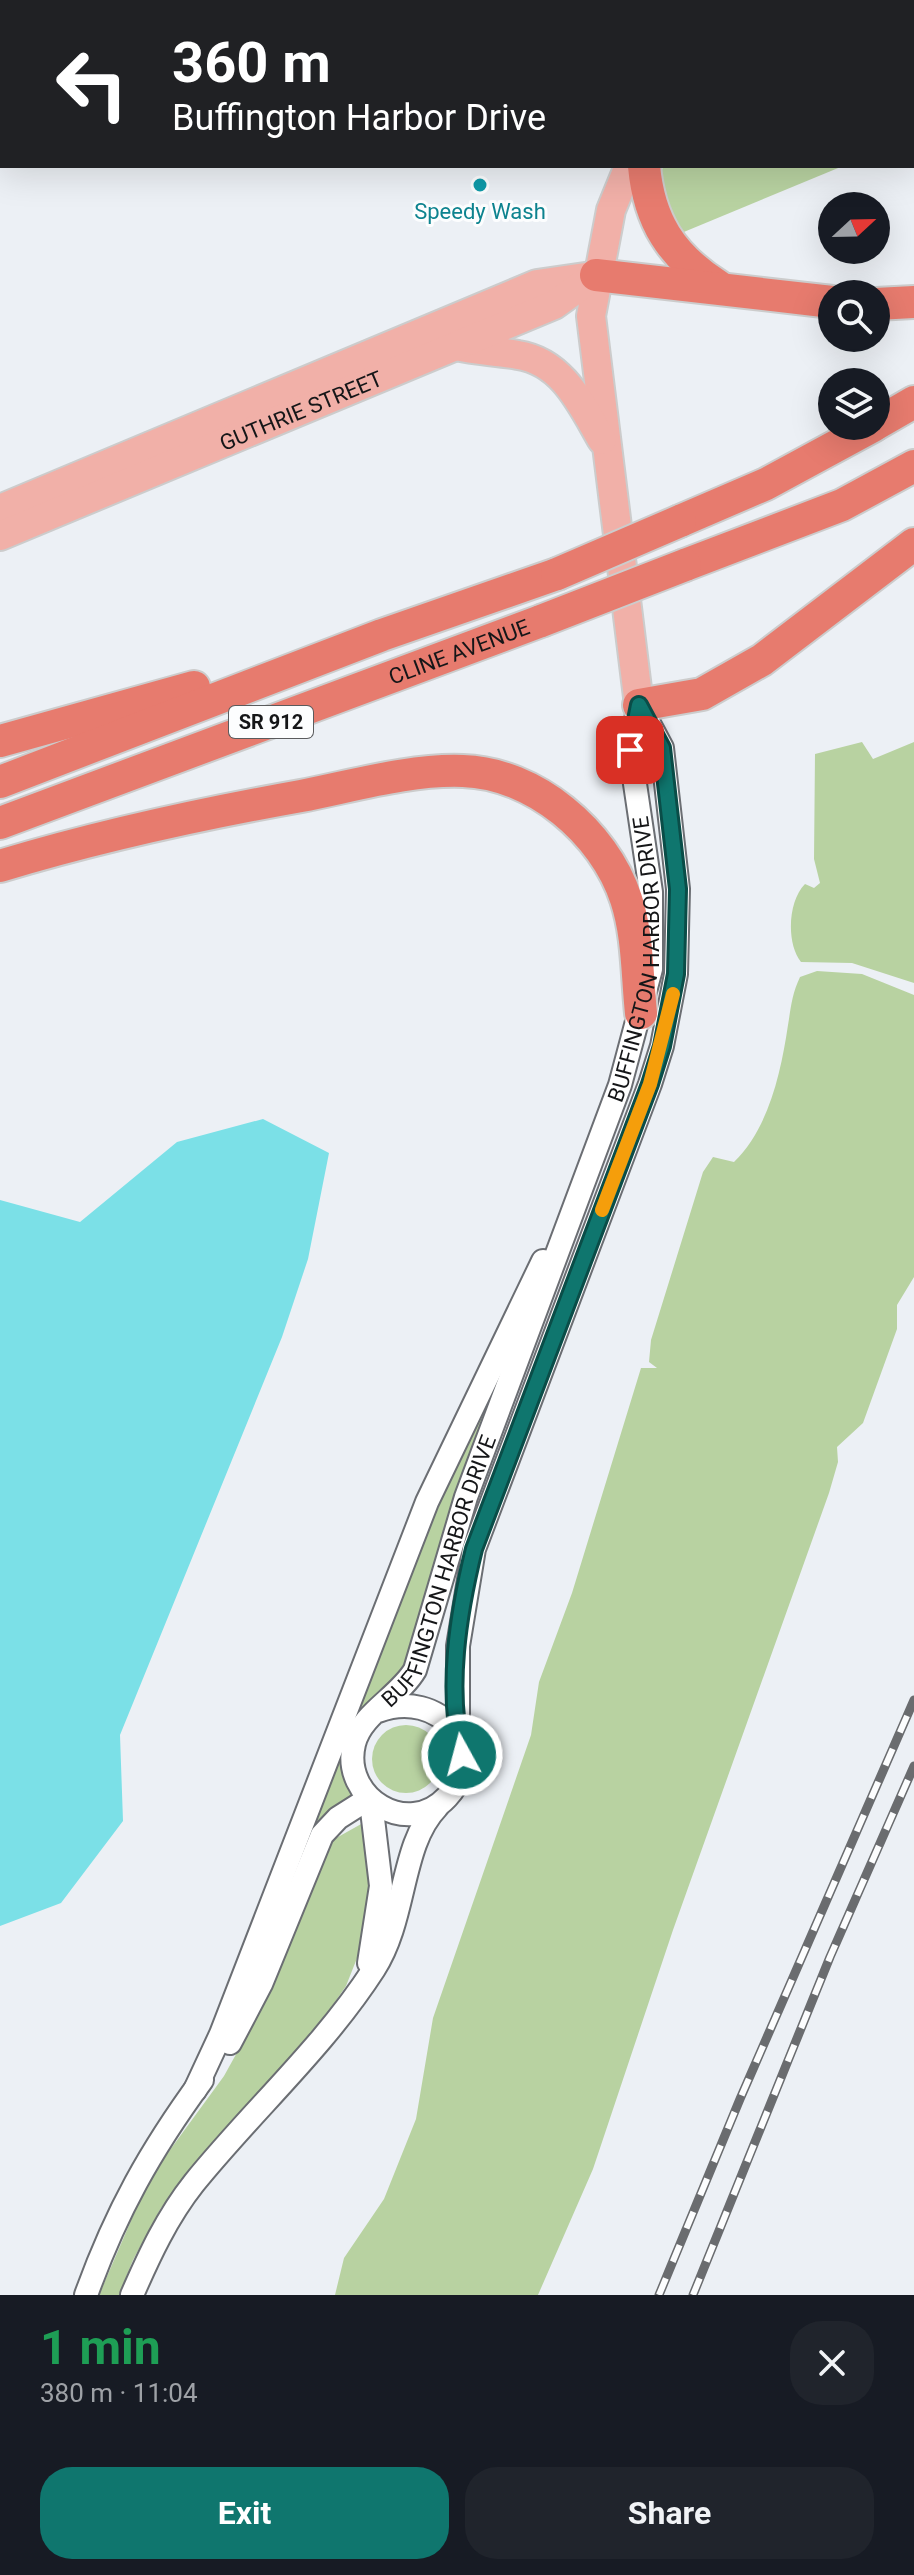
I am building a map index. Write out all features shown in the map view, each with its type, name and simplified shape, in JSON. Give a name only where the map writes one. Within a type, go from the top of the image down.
[{"type":"highway","points":[[644,168],[649,203],[664,238],[691,267],[718,286]]},
{"type":"highway","points":[[596,275],[718,286],[818,300]]},
{"type":"highway","points":[[890,303],[914,302]]},
{"type":"highway","name":"CLINE AVENUE","points":[[890,416],[914,402]]},
{"type":"highway","name":"CLINE AVENUE","points":[[0,782],[382,635],[557,574],[766,484],[847,440]]},
{"type":"highway","name":"CLINE AVENUE","points":[[0,823],[842,505],[914,466]]},
{"type":"highway","points":[[639,705],[702,694],[762,660],[914,544]]},
{"type":"highway","points":[[0,741],[382,635]]},
{"type":"highway","points":[[0,866],[70,846],[233,808],[441,772],[487,773],[523,787],[562,810],[612,869],[632,925],[641,1013]]},
{"type":"main road","points":[[628,168],[611,210],[596,275],[591,316],[639,705]]},
{"type":"main road","name":"GUTHRIE STREET","points":[[0,509],[282,405],[456,346],[554,305],[596,275]]},
{"type":"main road","name":"GUTHRIE STREET","points":[[0,536],[537,284],[596,275]]},
{"type":"main road","points":[[456,346],[519,355],[552,369],[574,392],[609,450]]},
{"type":"street","name":"BUFFINGTON HARBOR DRIVE","points":[[378,1711],[404,1688],[415,1670],[466,1497],[568,1232],[584,1177],[620,1085],[641,1013],[653,951],[651,892],[630,750],[639,705]]},
{"type":"street","name":"BUFFINGTON HARBOR DRIVE","points":[[458,1738],[460,1613],[474,1549],[650,1084],[669,1015],[679,929],[675,862],[662,748],[639,705]]},
{"type":"street","points":[[195,2090],[221,2034],[427,1502],[584,1177]]},
{"type":"street","points":[[132,2295],[167,2222],[193,2185],[331,2031],[358,1994],[394,1931],[416,1836],[424,1821],[441,1803],[453,1790],[460,1773],[462,1755],[458,1738],[448,1722],[433,1710],[415,1704],[396,1704],[378,1711],[363,1725],[354,1743],[351,1763],[357,1783],[370,1800],[388,1811],[406,1815],[425,1812],[441,1803]]},
{"type":"street","points":[[86,2295],[108,2234],[141,2169],[233,2038],[261,1984],[322,1835],[338,1818],[370,1800]]},
{"type":"street","points":[[358,1994],[370,1962],[381,1886],[370,1800]]},
{"type":"green space","points":[[663,168],[838,168],[679,234],[659,183]]},
{"type":"green space","points":[[862,742],[873,759],[914,742],[914,983],[852,963],[801,962],[793,944],[792,911],[799,891],[805,884],[814,888],[820,883],[814,859],[815,754]]},
{"type":"green space","points":[[817,971],[862,974],[914,995],[914,1277],[897,1305],[897,1329],[863,1423],[837,1447],[838,1462],[829,1493],[673,1930],[593,2169],[538,2295],[335,2295],[344,2258],[384,2199],[416,2119],[433,2018],[531,1735],[539,1682],[572,1593],[641,1368],[657,1368],[649,1362],[651,1340],[703,1172],[713,1157],[734,1162],[756,1133],[777,1080],[797,983],[800,977]]},
{"type":"green space","points":[[524,1321],[414,1647],[400,1678],[342,1749],[343,1774],[355,1800],[330,1809],[314,1828],[309,1826],[404,1572]]},
{"type":"green space","points":[[413,1725],[434,1740],[440,1759],[438,1772],[430,1783],[413,1793],[399,1793],[382,1783],[374,1772],[372,1752],[382,1735],[393,1727]]},
{"type":"green space","points":[[363,1823],[371,1877],[363,1943],[346,1986],[322,2021],[161,2208],[133,2260],[119,2295],[99,2295],[142,2195],[167,2154],[224,2076],[250,2029],[329,1842]]},
{"type":"water","points":[[263,1119],[329,1153],[308,1259],[282,1337],[120,1735],[123,1821],[61,1903],[0,1926],[0,1200],[80,1222],[177,1142]]},
{"type":"railway","points":[[659,2295],[740,2099],[914,1700]]},
{"type":"railway","points":[[693,2295],[830,1957],[914,1766]]},
{"type":"slow traffic","points":[[602,1210],[650,1084],[673,994]]},
{"type":"place","name":"Speedy Wash","points":[[480,185]]},
{"type":"route","points":[[462,1755],[456,1693],[458,1646],[460,1613],[474,1549],[650,1084],[662,1046],[676,974],[678,889],[662,748],[639,705],[630,750]]}]
